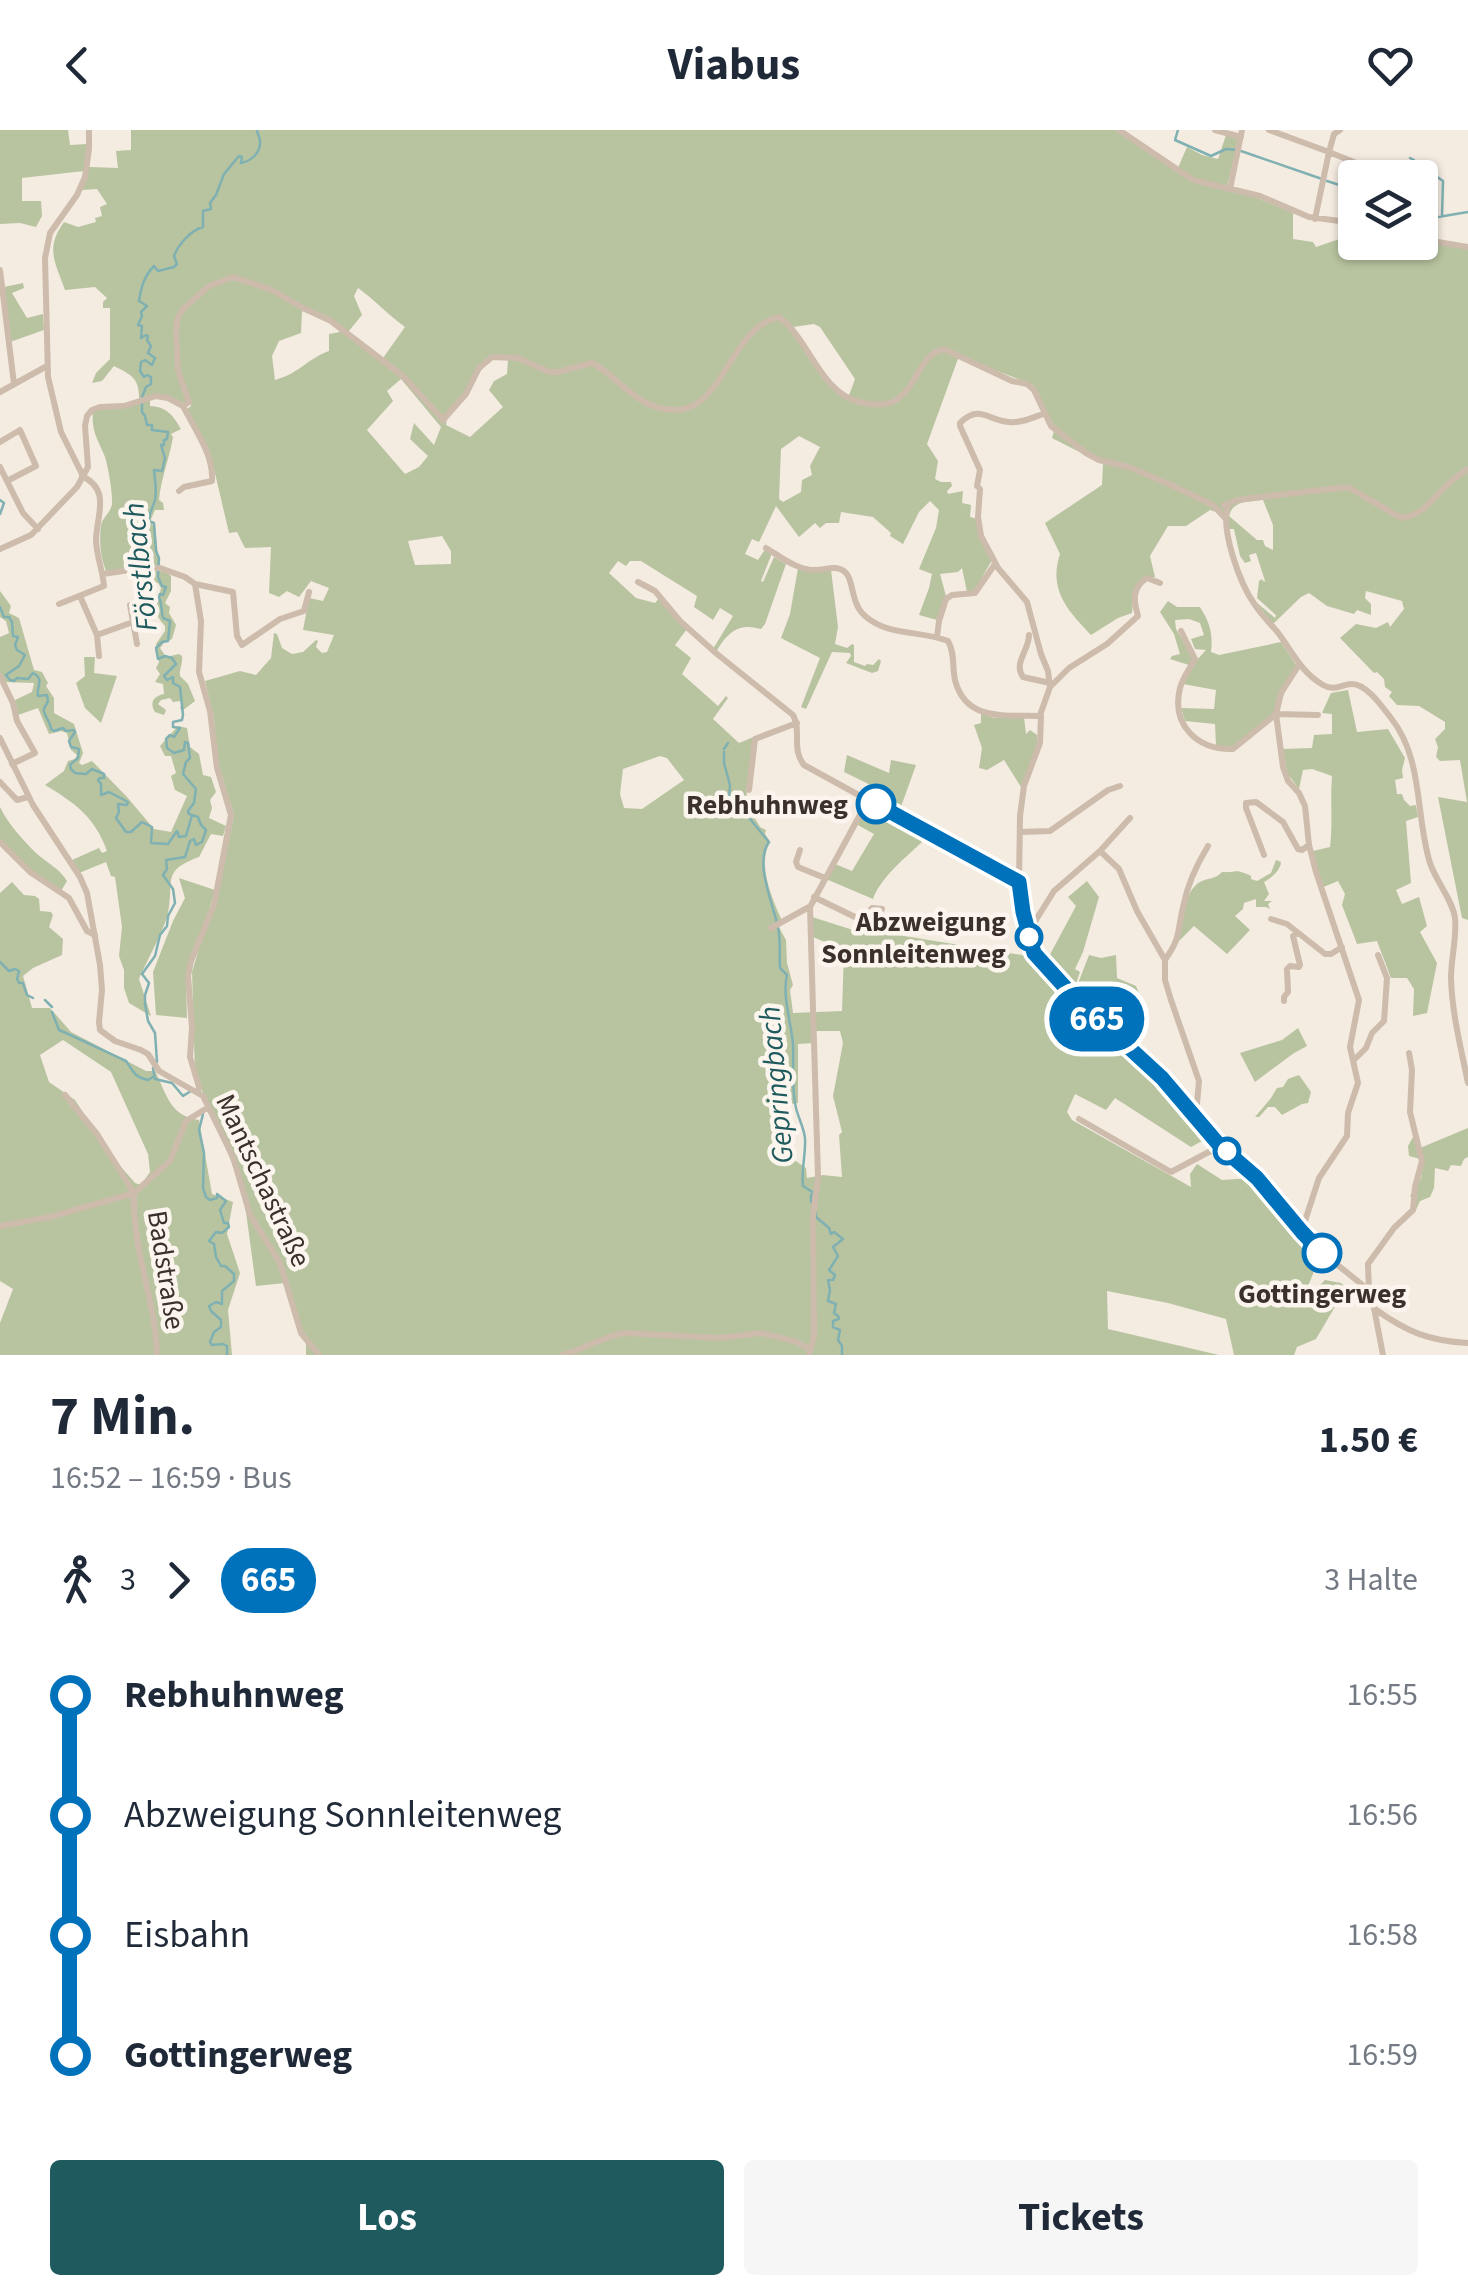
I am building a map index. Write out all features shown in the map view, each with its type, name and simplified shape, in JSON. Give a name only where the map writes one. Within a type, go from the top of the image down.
[{"type":"street","points":[[59,604],[104,588],[96,542],[99,490],[82,475],[61,432],[46,366],[46,243],[82,184],[88,161],[88,130]]},
{"type":"street","points":[[1119,130],[1193,180],[1270,200],[1315,218],[1338,221]]},
{"type":"street","points":[[1215,130],[1242,134],[1230,188]]},
{"type":"street","points":[[1269,130],[1344,160]]},
{"type":"street","points":[[1315,218],[1334,134],[1340,130]]},
{"type":"street","points":[[1438,242],[1468,246]]},
{"type":"street","points":[[0,270],[14,384]]},
{"type":"street","points":[[184,406],[189,402],[179,379],[178,317],[209,286],[232,277],[270,289],[331,320],[404,377],[443,420],[466,394],[479,368],[492,357],[518,358],[549,372],[592,363],[649,404],[670,410],[692,408],[711,392],[747,339],[775,317],[794,330],[825,378],[852,400],[878,405],[899,397],[931,354],[944,349],[1012,381],[1027,384],[1058,433],[1093,457],[1129,466],[1213,505],[1226,518]]},
{"type":"street","points":[[0,392],[46,366]]},
{"type":"street","points":[[3,548],[38,529],[69,498],[88,467],[85,432],[89,413],[97,408],[124,406],[161,396],[184,406],[211,463],[213,476],[212,481],[179,490]]},
{"type":"street","points":[[1043,414],[1009,422],[975,412],[960,426],[980,470],[980,532],[995,564],[1027,602],[1050,685]]},
{"type":"street","points":[[0,442],[20,430],[36,466],[7,480]]},
{"type":"street","points":[[0,467],[23,513],[38,529]]},
{"type":"street","points":[[1213,505],[1348,488],[1401,518],[1410,517],[1432,504],[1444,487],[1468,469]]},
{"type":"street","points":[[1228,505],[1226,518],[1236,565],[1250,596],[1299,665],[1326,687],[1356,684],[1363,688],[1393,720],[1409,750],[1429,859],[1454,911],[1453,1011],[1468,1083]]},
{"type":"street","points":[[766,548],[805,569],[846,571],[855,604],[878,624],[907,634],[946,639],[957,685],[979,711],[1039,719]]},
{"type":"street","points":[[937,637],[946,599],[975,593],[995,564]]},
{"type":"street","points":[[102,569],[157,568],[182,575],[195,584],[233,592],[237,636],[242,645],[280,619],[304,611],[309,592]]},
{"type":"street","points":[[1160,583],[1147,578],[1140,582],[1134,603],[1138,616],[1050,685],[1039,719],[1040,746],[1024,786],[1020,832],[1019,882],[1034,953],[1073,996],[1162,1078],[1317,1248],[1369,1292]]},
{"type":"street","points":[[638,582],[655,592],[709,647],[796,718],[796,752],[802,762],[1019,882]]},
{"type":"street","points":[[195,584],[202,621],[199,672],[211,718],[216,768],[230,815],[214,905],[188,976],[190,1057],[198,1092]]},
{"type":"street","points":[[80,596],[98,636],[99,656]]},
{"type":"street","points":[[130,605],[137,644]]},
{"type":"street","points":[[98,636],[133,622]]},
{"type":"street","points":[[1181,632],[1195,659],[1181,686],[1179,704],[1185,725],[1196,741],[1233,749],[1276,714],[1318,715]]},
{"type":"street","points":[[1029,635],[1020,674],[1050,685]]},
{"type":"street","points":[[1299,665],[1281,693],[1276,714],[1284,773],[1304,806],[1309,845],[1358,997],[1350,1042],[1358,1083],[1348,1113],[1347,1136],[1321,1175],[1302,1232]]},
{"type":"street","points":[[0,676],[17,721],[35,753],[12,764]]},
{"type":"street","points":[[749,790],[755,738],[796,723]]},
{"type":"street","name":"Mantschastraße","points":[[0,738],[28,796],[82,882],[90,904],[101,974],[100,1030],[115,1041],[148,1054],[155,1066],[203,1096],[233,1157],[250,1215],[280,1263],[301,1333],[319,1355]]},
{"type":"street","points":[[0,782],[17,800],[28,796]]},
{"type":"street","points":[[1020,832],[1050,831],[1108,790],[1120,786]]},
{"type":"street","points":[[809,1352],[814,1336],[814,1204],[818,1177],[810,907],[868,800]]},
{"type":"street","points":[[1264,855],[1246,809],[1250,801],[1258,802],[1284,822],[1298,849],[1309,845]]},
{"type":"street","points":[[1028,932],[1054,890],[1100,852],[1130,818]]},
{"type":"street","points":[[0,842],[30,872],[68,898],[87,932],[95,936]]},
{"type":"street","points":[[1164,960],[1179,938],[1184,903],[1198,862],[1208,846]]},
{"type":"street","points":[[800,850],[797,866],[825,878]]},
{"type":"street","points":[[1100,852],[1119,869],[1164,960],[1171,1000],[1199,1081],[1196,1117]]},
{"type":"street","points":[[814,897],[862,920],[872,908],[882,909]]},
{"type":"street","points":[[775,926],[810,907]]},
{"type":"street","points":[[1271,919],[1288,924],[1325,954],[1342,947]]},
{"type":"street","points":[[1284,1001],[1288,992],[1287,968],[1300,966],[1293,936],[1298,932]]},
{"type":"street","points":[[1354,1060],[1384,1021],[1386,978],[1378,955]]},
{"type":"street","points":[[1383,1355],[1369,1292],[1368,1264],[1392,1230],[1413,1210],[1422,1164],[1410,1112],[1409,1053]]},
{"type":"street","points":[[65,1094],[97,1134],[134,1193]]},
{"type":"street","points":[[0,1226],[50,1217],[134,1193],[170,1161],[186,1120],[207,1108]]},
{"type":"street","points":[[1079,1119],[1171,1172],[1220,1146]]},
{"type":"street","name":"Badstraße","points":[[134,1193],[135,1234],[157,1355]]},
{"type":"street","points":[[1374,1308],[1426,1338],[1468,1343]]},
{"type":"street","points":[[562,1355],[624,1334],[720,1338],[761,1333],[804,1344],[809,1352]]},
{"type":"green space","points":[[0,130],[68,130],[70,145],[87,144],[84,171],[22,178],[22,201],[41,201],[42,216],[36,227],[0,224]]},
{"type":"green space","points":[[131,130],[1117,130],[1192,182],[1250,195],[1293,213],[1293,239],[1313,242],[1316,247],[1338,239],[1338,260],[1438,260],[1438,244],[1468,248],[1468,920],[1462,918],[1438,797],[1467,802],[1460,760],[1440,761],[1436,757],[1435,739],[1445,729],[1445,722],[1419,706],[1397,705],[1389,696],[1392,692],[1385,687],[1384,679],[1340,638],[1356,624],[1376,628],[1388,622],[1390,627],[1404,609],[1402,601],[1366,591],[1371,615],[1357,610],[1354,614],[1327,606],[1309,593],[1273,624],[1256,602],[1275,618],[1257,598],[1259,581],[1265,581],[1256,553],[1249,555],[1251,561],[1245,563],[1234,529],[1229,529],[1229,516],[1210,510],[1186,526],[1168,526],[1150,556],[1155,577],[1144,577],[1134,588],[1132,613],[1091,635],[1062,599],[1057,578],[1060,554],[1045,523],[1102,485],[1103,464],[1052,438],[1055,428],[1033,385],[959,356],[927,444],[938,461],[935,479],[951,482],[948,494],[963,491],[962,503],[971,505],[970,517],[978,519],[992,560],[975,590],[967,592],[962,568],[940,574],[946,596],[937,620],[919,615],[932,574],[919,569],[939,510],[930,501],[919,512],[903,544],[873,517],[841,512],[839,523],[826,523],[820,528],[815,523],[799,537],[776,506],[759,542],[752,539],[745,554],[758,560],[766,548],[772,553],[763,582],[774,557],[786,564],[765,624],[761,629],[746,627],[734,631],[716,652],[713,649],[733,616],[720,608],[713,620],[694,607],[697,596],[641,561],[630,561],[626,566],[618,561],[609,573],[636,598],[655,603],[660,597],[687,629],[675,645],[691,658],[682,674],[718,706],[728,698],[713,719],[739,743],[756,736],[745,810],[760,804],[752,813],[770,842],[765,871],[782,921],[777,924],[786,940],[793,1013],[842,1011],[844,950],[813,937],[812,917],[853,930],[1034,957],[1071,999],[1148,1069],[1197,1121],[1193,1127],[1204,1140],[1191,1147],[1115,1098],[1106,1110],[1075,1094],[1067,1112],[1072,1120],[1191,1187],[1190,1174],[1197,1164],[1222,1180],[1253,1178],[1321,1254],[1304,1296],[1325,1280],[1346,1288],[1316,1339],[1297,1347],[1294,1355],[1234,1355],[1226,1319],[1107,1291],[1108,1329],[1219,1355],[306,1355],[306,1344],[285,1283],[256,1286],[243,1190],[195,1074],[192,972],[205,928],[190,960],[187,1018],[156,1015],[153,972],[185,898],[179,878],[215,890],[206,920],[223,869],[234,815],[217,759],[214,718],[205,681],[240,671],[256,675],[271,658],[274,633],[282,648],[292,654],[303,652],[316,640],[316,647],[327,652],[334,635],[303,630],[309,598],[323,601],[329,588],[311,581],[299,597],[287,591],[279,597],[269,593],[271,547],[245,548],[237,532],[229,533],[210,452],[187,409],[191,406],[184,386],[184,405],[162,395],[139,399],[133,378],[114,366],[102,381],[92,383],[110,359],[110,308],[103,308],[107,298],[95,287],[65,290],[53,248],[64,222],[78,227],[102,216],[100,207],[107,204],[97,189],[82,190],[89,167],[118,168],[116,151],[131,150]],"holes":[[[358,288],[405,327],[383,358],[348,332],[362,315],[354,296]],[[302,311],[333,323],[340,332],[329,334],[329,351],[275,380],[272,356],[279,341],[301,333]],[[787,325],[820,327],[855,379],[848,398],[817,368]],[[508,359],[507,374],[494,381],[489,390],[503,407],[470,437],[446,425],[447,418],[491,360]],[[401,379],[441,427],[434,445],[414,423],[410,439],[428,456],[419,467],[405,474],[367,430],[393,401],[387,391]],[[799,436],[820,447],[810,466],[812,475],[802,480],[801,492],[783,502],[779,499],[781,449]],[[1263,500],[1273,525],[1273,550],[1229,516],[1242,503]],[[442,536],[451,551],[451,564],[415,565],[408,541]],[[660,756],[667,758],[684,780],[642,809],[624,808],[620,794],[623,769]],[[812,1031],[840,1031],[843,1043],[833,1096],[842,1132],[842,1177],[807,1178],[806,1168],[787,1155],[790,1137],[783,1115],[787,1105],[798,1103],[798,1044],[813,1043]]]},
{"type":"green space","points":[[1226,135],[1238,141],[1227,187],[1177,170],[1187,147],[1218,159]]},
{"type":"green space","points":[[23,283],[24,288],[12,293],[27,318],[43,314],[44,330],[10,342],[4,287]]},
{"type":"green space","points":[[150,398],[150,406],[169,413],[181,429],[171,434],[159,500],[164,510],[155,510],[151,519],[159,565],[106,571],[100,531],[111,507],[112,494],[106,461],[94,430],[93,411]]},
{"type":"green space","points":[[798,568],[831,570],[838,627],[835,644],[847,648],[854,645],[854,662],[865,666],[881,661],[878,671],[872,673],[846,663],[850,653],[832,652],[806,709],[801,707],[820,658],[781,638],[790,614]]},
{"type":"green space","points":[[155,571],[171,576],[171,591],[165,603],[176,625],[172,639],[160,648],[166,657],[182,656],[180,676],[195,701],[182,711],[181,701],[161,700],[158,704],[166,710],[164,715],[155,712],[152,705],[155,698],[164,694],[163,684],[155,682],[160,674],[156,668],[156,644],[165,626],[157,612],[161,588],[151,581]]},
{"type":"green space","points":[[0,591],[11,606],[9,613],[19,618],[34,670],[42,672],[48,683],[54,713],[74,724],[83,753],[79,763],[92,761],[154,829],[171,832],[187,796],[175,790],[171,756],[165,756],[160,746],[178,726],[187,728],[190,747],[199,754],[203,775],[211,777],[216,792],[210,800],[209,818],[226,826],[223,836],[211,834],[199,857],[174,873],[166,920],[139,979],[151,1016],[129,1003],[124,988],[115,877],[106,862],[79,873],[72,860],[99,848],[102,853],[107,851],[102,839],[83,812],[45,785],[77,755],[71,750],[67,733],[49,734],[38,708],[18,715],[15,700],[32,692],[34,683],[5,682],[0,673],[0,637],[9,633],[6,621],[0,617]]},
{"type":"green space","points":[[1168,601],[1177,607],[1200,607],[1210,628],[1211,652],[1219,655],[1281,642],[1297,666],[1275,713],[1235,746],[1216,746],[1215,724],[1185,721],[1181,708],[1214,709],[1216,690],[1183,684],[1206,650],[1195,649],[1191,639],[1204,635],[1200,623],[1175,620],[1193,658],[1192,666],[1170,659],[1180,654],[1174,634],[1160,612]]},
{"type":"green space","points":[[84,657],[95,657],[94,673],[117,676],[101,723],[85,708],[76,683],[85,676]]},
{"type":"green space","points":[[1348,690],[1357,732],[1388,729],[1405,758],[1403,778],[1395,780],[1397,794],[1402,794],[1410,806],[1416,805],[1418,817],[1406,821],[1411,883],[1396,890],[1402,904],[1419,897],[1427,926],[1420,932],[1437,963],[1427,1013],[1413,1016],[1414,989],[1407,978],[1391,978],[1377,941],[1357,944],[1342,905],[1345,894],[1338,881],[1321,888],[1313,851],[1330,847],[1332,776],[1303,770],[1299,789],[1287,773],[1283,749],[1312,748],[1314,735],[1332,734],[1332,714],[1322,713],[1331,693]]},
{"type":"green space","points":[[981,714],[995,718],[1024,717],[1026,734],[1030,730],[1037,735],[1021,787],[1004,760],[987,770],[979,768],[982,748],[974,725],[981,723]]},
{"type":"green space","points":[[847,755],[889,773],[891,760],[916,765],[898,815],[882,806],[885,792],[844,772]]},
{"type":"green space","points":[[869,804],[929,835],[890,873],[873,899],[826,879],[835,864],[852,871],[874,834],[856,824]]},
{"type":"green space","points":[[0,807],[26,843],[64,876],[67,881],[61,891],[31,871],[0,840]]},
{"type":"green space","points":[[1276,860],[1281,862],[1279,868],[1264,882],[1269,894],[1264,901],[1272,901],[1268,904],[1270,909],[1256,907],[1256,899],[1244,903],[1235,916],[1250,930],[1227,954],[1194,926],[1178,942],[1184,909],[1194,887],[1222,872],[1241,872],[1257,881],[1271,873]]},
{"type":"green space","points":[[1087,881],[1099,897],[1075,969],[1080,972],[1073,992],[1046,962],[1076,906],[1068,897]]},
{"type":"green space","points":[[12,882],[24,895],[35,896],[40,911],[53,915],[49,927],[63,939],[62,955],[23,976],[32,1008],[50,1008],[71,1032],[146,1071],[155,1071],[175,1109],[199,1120],[212,1194],[233,1202],[227,1234],[240,1273],[228,1310],[232,1355],[0,1355],[0,1323],[13,1289],[0,1281],[0,893]],"holes":[[[63,1040],[111,1072],[148,1154],[150,1172],[141,1185],[110,1154],[75,1100],[49,1082],[40,1055]]]},
{"type":"green space","points":[[1089,955],[1116,955],[1117,978],[1136,986],[1140,996],[1118,1009],[1107,993],[1093,1010],[1074,994]]},
{"type":"green space","points":[[1298,1028],[1307,1046],[1255,1082],[1240,1053],[1282,1040]]},
{"type":"green space","points":[[1299,1075],[1311,1092],[1308,1103],[1282,1115],[1275,1107],[1268,1107],[1255,1117],[1277,1088]]},
{"type":"green space","points":[[1468,1128],[1468,1157],[1461,1166],[1451,1165],[1448,1171],[1435,1168],[1430,1197],[1420,1201],[1415,1212],[1415,1200],[1410,1196],[1421,1178],[1424,1160],[1409,1156],[1408,1146],[1413,1137],[1420,1148]]},
{"type":"waterway","name":"Förstlbach","points":[[192,815],[188,811],[196,789],[183,774],[190,758],[188,743],[185,742],[184,750],[174,753],[167,748],[166,739],[174,737],[180,728],[173,727],[173,722],[182,720],[183,715],[180,687],[173,683],[173,677],[167,680],[164,676],[176,664],[165,656],[158,659],[156,648],[168,641],[170,621],[162,615],[159,597],[166,587],[158,577],[154,523],[149,521],[156,496],[154,470],[162,471],[165,458],[161,445],[168,432],[152,430],[142,412],[142,397],[151,377],[144,377],[141,362],[152,365],[155,358],[148,353],[148,336],[141,338],[142,326],[138,325],[147,306],[139,301],[154,266],[158,271],[174,267],[174,256],[182,243],[203,227],[203,211],[211,209],[210,203],[224,174],[239,156],[241,163],[257,153],[257,130]]},
{"type":"waterway","points":[[1178,130],[1175,140],[1211,156],[1226,149],[1236,150]]},
{"type":"waterway","points":[[1241,151],[1322,179]]},
{"type":"waterway","points":[[1410,158],[1414,160]]},
{"type":"waterway","points":[[1438,178],[1443,181],[1442,216]]},
{"type":"waterway","points":[[1327,181],[1338,185]]},
{"type":"waterway","points":[[1438,217],[1468,212]]},
{"type":"waterway","points":[[0,500],[4,503],[0,514]]},
{"type":"waterway","points":[[0,607],[4,617],[12,622],[13,636],[18,637],[17,650],[25,655],[19,666],[6,675],[14,681],[28,679],[33,673],[39,678],[38,696],[47,695],[44,711],[51,729],[75,732],[69,741],[71,747],[79,749],[71,769],[75,773],[86,774],[92,769],[104,774],[98,780],[101,795],[109,792],[128,802],[118,804],[116,818],[126,832],[142,822],[152,827],[151,843],[168,844],[177,831],[179,837],[186,836],[192,815],[198,817],[206,830],[202,842],[196,845],[194,839],[190,841],[185,857],[166,860],[163,875],[173,889],[175,903],[155,956],[142,974],[149,983],[145,1004],[155,1033],[157,1062]]},
{"type":"waterway","name":"Gepringbach","points":[[724,749],[728,743]]},
{"type":"waterway","name":"Gepringbach","points":[[724,752],[730,785],[728,809],[746,814],[769,842],[764,872],[779,932],[780,968],[787,975],[794,1093],[805,1138],[803,1186],[814,1193],[811,1202]]},
{"type":"waterway","points":[[0,962],[9,971],[19,971],[19,983],[33,998]]},
{"type":"waterway","points":[[45,1000],[52,1007]]},
{"type":"waterway","points":[[52,1012],[59,1030],[126,1061],[140,1077],[153,1077]]},
{"type":"waterway","points":[[153,1068],[155,1079],[172,1083],[183,1096],[191,1091]]},
{"type":"waterway","points":[[203,1114],[199,1130],[204,1153],[203,1188],[210,1200],[217,1198],[217,1194],[226,1201],[220,1210],[229,1227],[222,1233],[216,1232],[209,1241],[214,1244],[221,1266],[234,1274],[234,1281],[222,1291],[222,1304],[209,1306],[221,1320],[221,1327],[210,1342],[227,1346],[227,1355]]},
{"type":"waterway","name":"Gepringbach","points":[[816,1213],[831,1234],[843,1239],[833,1247],[838,1256],[829,1270],[835,1275],[833,1280],[828,1280],[828,1301],[836,1304],[834,1313],[839,1319],[833,1321],[833,1327],[840,1330],[842,1355]]},
{"type":"bus line","name":"665","points":[[876,804],[1019,882],[1034,953],[1092,1015],[1162,1078],[1220,1146],[1276,1198],[1322,1253]]},
{"type":"place","name":"Rebhuhnweg","points":[[876,804]]},
{"type":"place","name":"Abzweigung Sonnleitenweg","points":[[1029,937]]},
{"type":"place","name":"Gottingerweg","points":[[1322,1253]]}]
